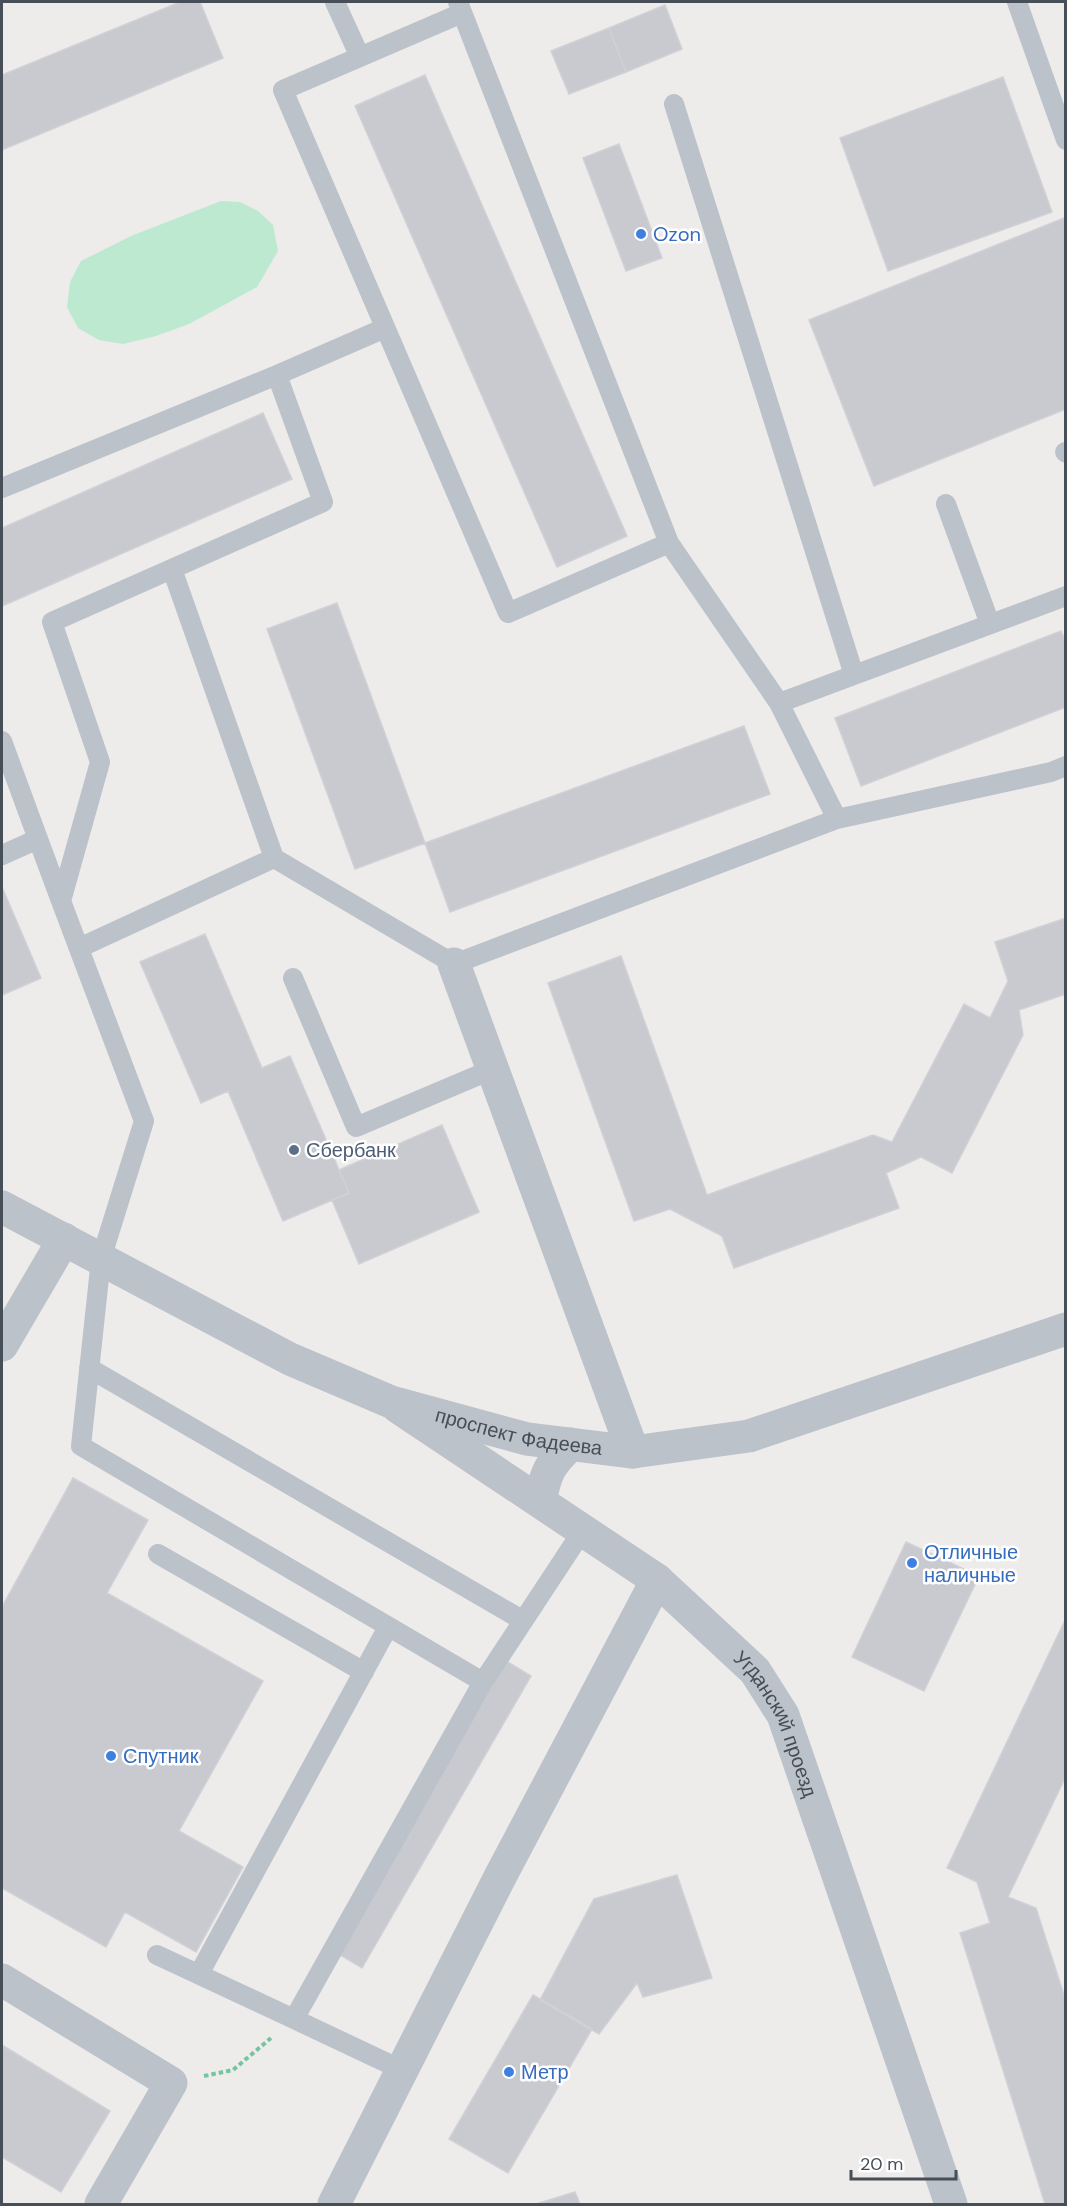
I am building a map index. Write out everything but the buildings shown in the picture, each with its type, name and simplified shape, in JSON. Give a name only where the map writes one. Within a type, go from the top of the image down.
[{"type":"street","points":[[454,964],[633,1452]]},
{"type":"street","name":"проспект Фадеева","points":[[2,1207],[290,1359],[391,1402],[527,1439],[633,1452],[749,1436],[1065,1329]]},
{"type":"street","points":[[4,1336],[64,1239]]},
{"type":"street","name":"Угданский проезд","points":[[391,1402],[657,1580],[755,1671],[783,1715],[951,2205]]},
{"type":"street","points":[[540,1502],[545,1476],[553,1461],[571,1444]]},
{"type":"street","points":[[334,2205],[501,1875],[657,1580]]},
{"type":"street","points":[[2,1980],[171,2083],[101,2205]]},
{"type":"lane","points":[[335,2],[360,57]]},
{"type":"lane","points":[[1017,2],[1065,140]]},
{"type":"lane","points":[[669,543],[508,613],[283,90],[360,57],[460,7],[669,543],[779,703],[837,819]]},
{"type":"lane","points":[[674,104],[854,675]]},
{"type":"lane","points":[[2,488],[385,328]]},
{"type":"lane","points":[[62,901],[100,762],[52,622],[323,502],[277,375]]},
{"type":"lane","points":[[946,504],[990,624]]},
{"type":"lane","points":[[172,569],[274,858],[454,964],[837,819],[1060,772]]},
{"type":"lane","points":[[779,703],[1065,596]]},
{"type":"lane","points":[[2,741],[144,1121],[101,1259],[81,1446],[483,1682]]},
{"type":"lane","points":[[2,855],[38,839]]},
{"type":"lane","points":[[79,948],[274,858]]},
{"type":"lane","points":[[293,978],[356,1127],[493,1069]]},
{"type":"lane","points":[[89,1368],[522,1620]]},
{"type":"lane","points":[[294,2019],[483,1682],[583,1530]]},
{"type":"lane","points":[[158,1554],[364,1672]]},
{"type":"lane","points":[[199,1974],[388,1627]]},
{"type":"lane","points":[[157,1955],[402,2070]]},
{"type":"path","points":[[171,2083],[234,2070],[294,2019]]},
{"type":"green space","points":[[221,201],[240,202],[258,211],[273,225],[278,251],[257,287],[189,324],[156,336],[123,344],[99,340],[78,328],[67,307],[70,282],[81,261],[131,236]]},
{"type":"place","name":"Ozon","points":[[641,234]]},
{"type":"place","name":"Сбербанк","points":[[294,1150]]},
{"type":"place","name":"Отличные наличные","points":[[912,1563]]},
{"type":"place","name":"Спутник","points":[[111,1756]]},
{"type":"place","name":"Метр","points":[[509,2072]]}]
